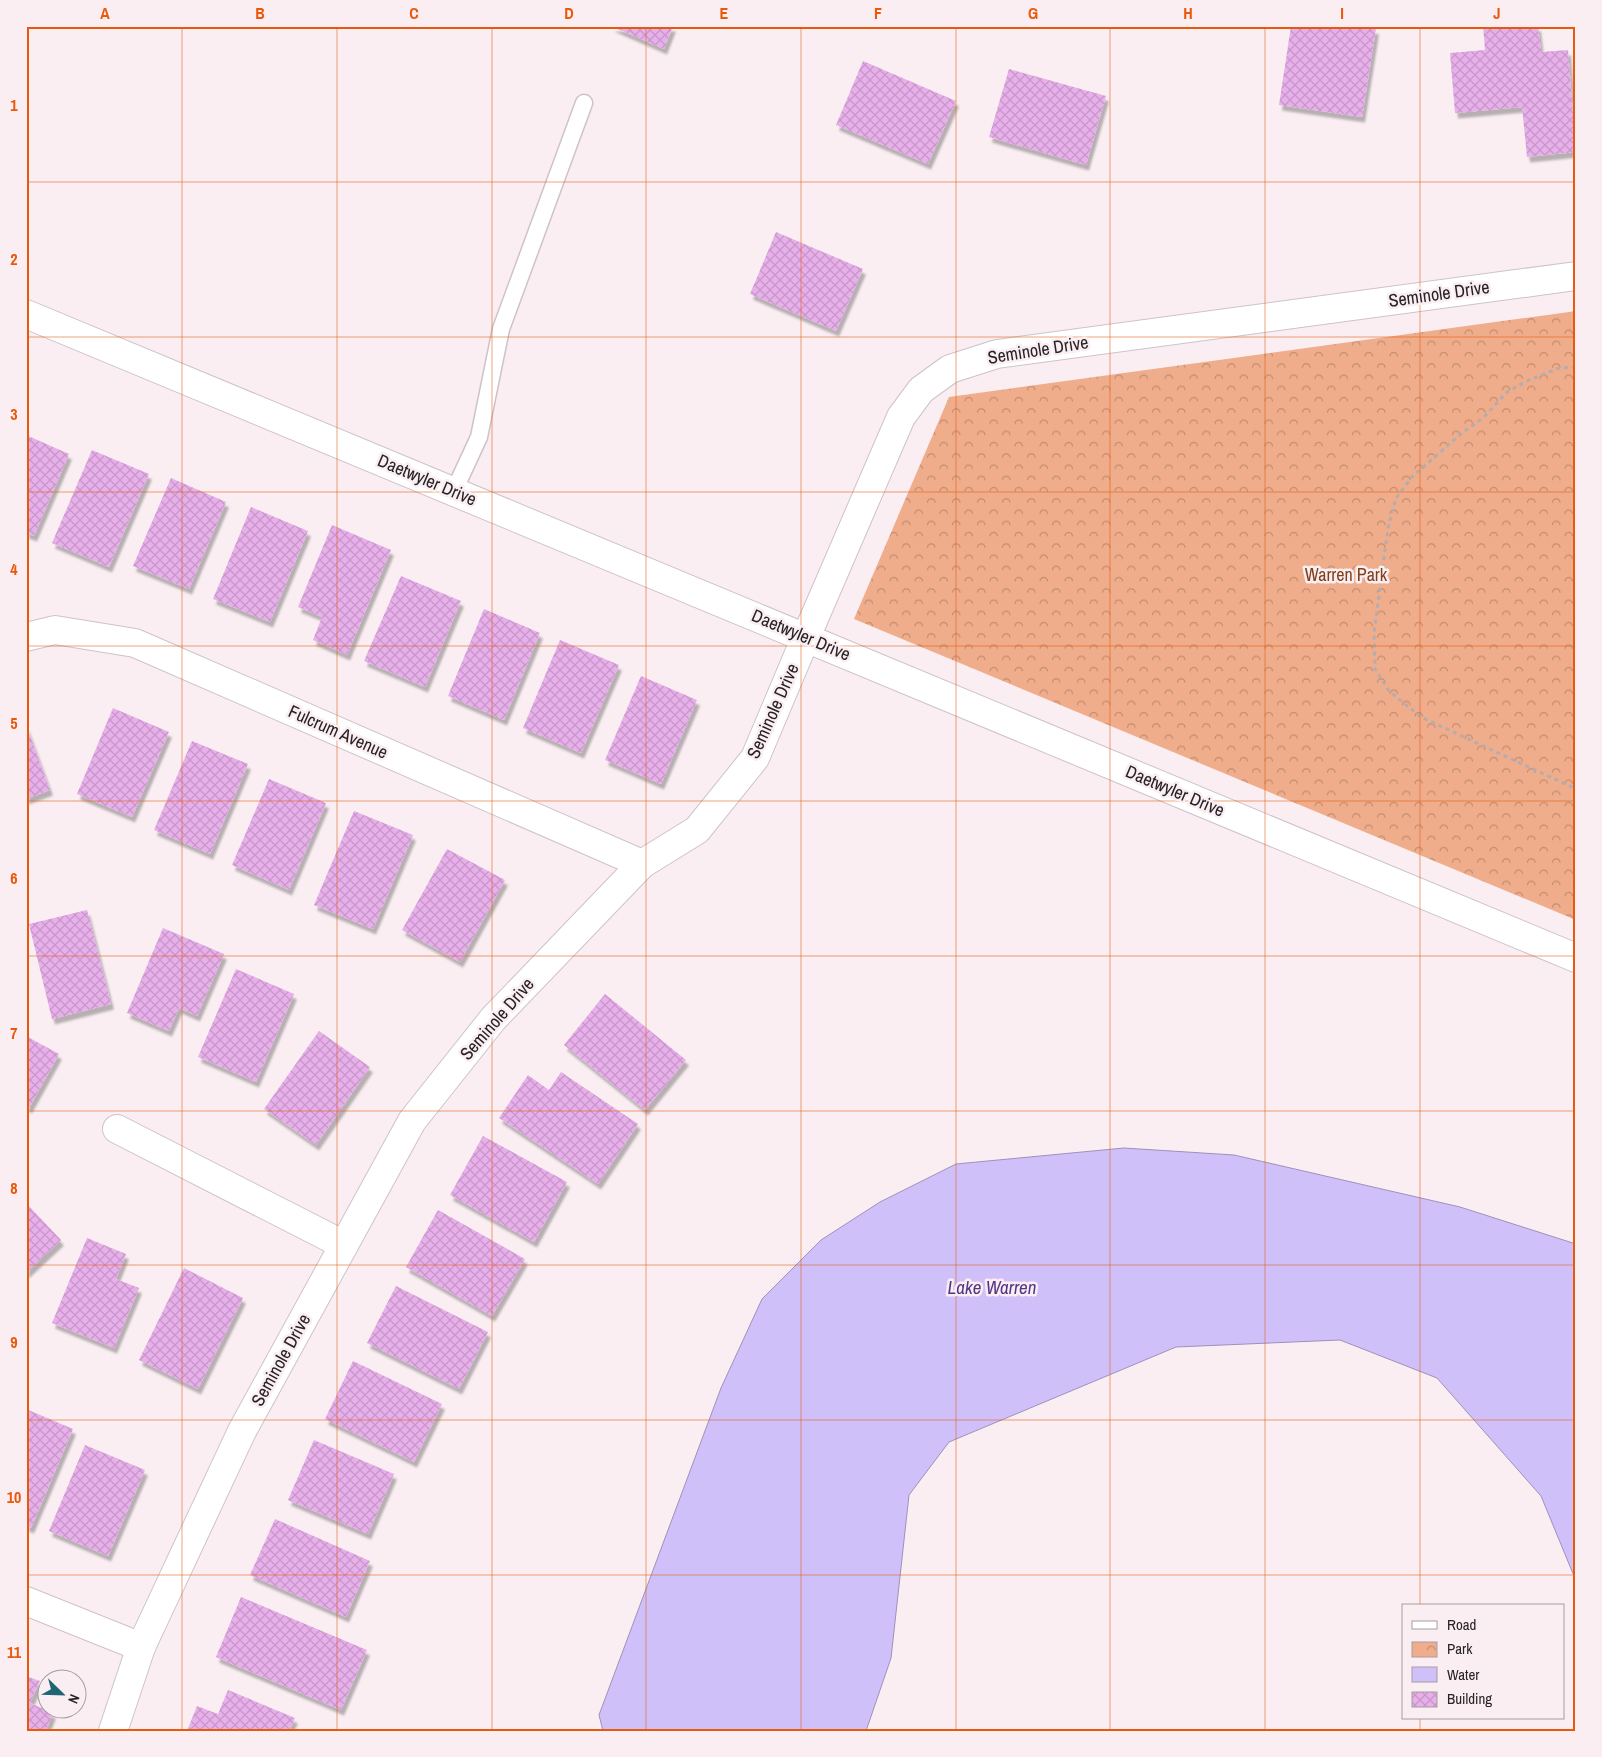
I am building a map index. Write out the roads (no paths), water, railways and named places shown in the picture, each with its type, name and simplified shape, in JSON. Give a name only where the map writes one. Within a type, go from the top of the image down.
[{"type":"street","name":"Seminole Drive","points":[[113,1731],[141,1647],[242,1431],[412,1121],[493,1019],[642,864],[697,830],[755,758],[901,418],[921,390],[950,369],[997,354],[1576,276]]},
{"type":"street","name":"Daetwyler Drive","points":[[26,314],[1576,958]]},
{"type":"street","name":"Fulcrum Avenue","points":[[26,637],[55,630],[136,644],[642,864]]},
{"type":"street","points":[[117,1129],[344,1245]]},
{"type":"street","points":[[26,1600],[141,1647]]},
{"type":"lane","points":[[454,491],[479,436],[501,328],[584,104]]},
{"type":"water","name":"Lake Warren","points":[[1124,1148],[1234,1155],[1460,1207],[1576,1244],[1576,1598],[1574,1576],[1541,1496],[1437,1378],[1340,1340],[1176,1347],[949,1442],[909,1495],[891,1658],[866,1731],[603,1731],[599,1715],[721,1388],[762,1299],[821,1240],[880,1202],[956,1164]]},
{"type":"park label","name":"Warren Park","points":[[1346,575]]}]
